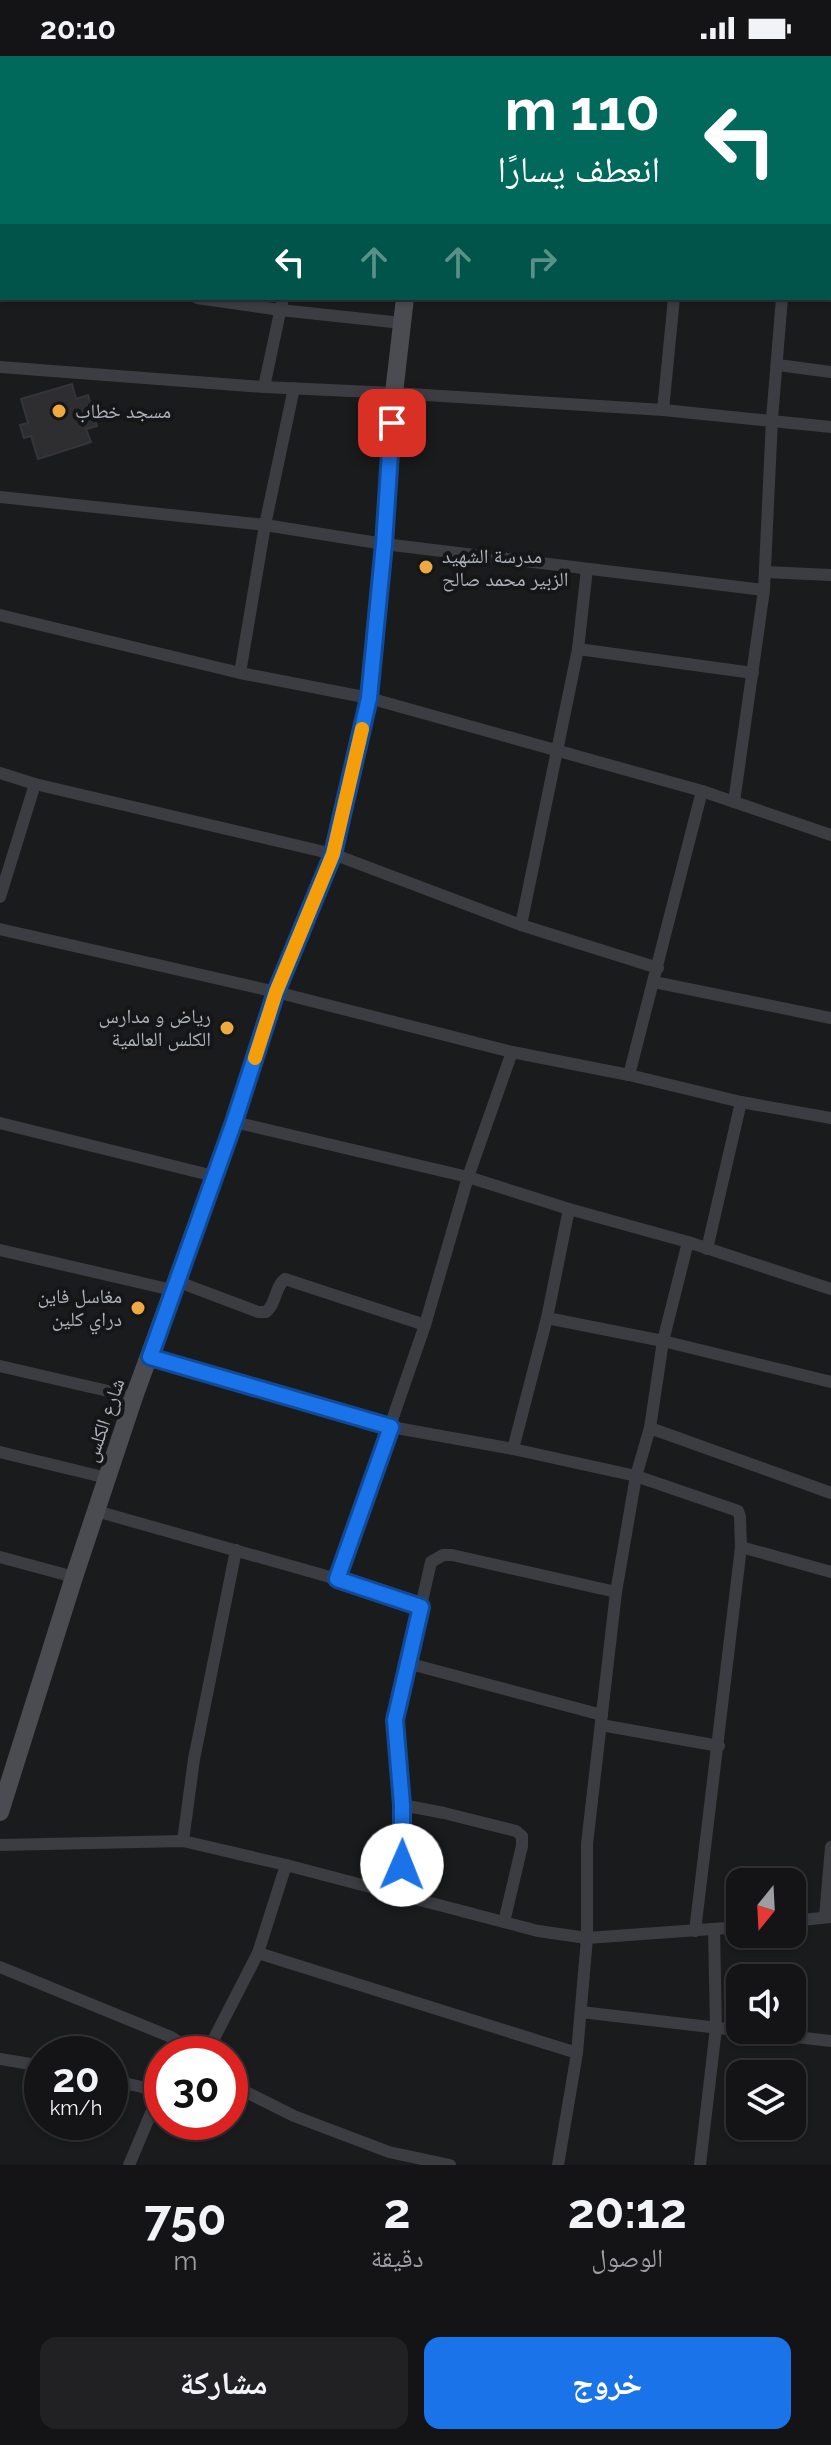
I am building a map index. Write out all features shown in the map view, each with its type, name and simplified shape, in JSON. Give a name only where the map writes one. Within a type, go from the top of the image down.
[{"type":"street","points":[[225,300],[281,304],[402,323]]},
{"type":"street","name":"شارع الكلس","points":[[0,1812],[134,1397],[234,1122],[276,992],[333,854],[369,698],[405,300]]},
{"type":"street","points":[[663,410],[674,300]]},
{"type":"street","points":[[734,802],[764,590],[772,419],[782,300]]},
{"type":"street","points":[[264,387],[281,304]]},
{"type":"street","points":[[778,365],[831,372]]},
{"type":"street","points":[[0,367],[264,387],[663,410],[831,427]]},
{"type":"street","points":[[240,673],[265,525],[294,388]]},
{"type":"street","points":[[0,497],[265,525],[384,544],[764,590]]},
{"type":"street","points":[[521,925],[578,649],[587,569]]},
{"type":"street","points":[[765,572],[831,575]]},
{"type":"street","points":[[0,615],[240,673],[369,698],[702,791],[831,835]]},
{"type":"street","points":[[578,649],[753,673]]},
{"type":"street","points":[[0,773],[35,784],[333,854],[521,925],[658,968]]},
{"type":"street","points":[[0,897],[35,784]]},
{"type":"street","points":[[629,1075],[702,791]]},
{"type":"street","points":[[0,929],[276,992],[512,1052],[629,1075],[741,1102],[831,1118]]},
{"type":"street","points":[[654,982],[831,1018]]},
{"type":"street","points":[[337,1579],[425,1325],[468,1177],[512,1052]]},
{"type":"street","points":[[707,1249],[741,1102]]},
{"type":"street","points":[[234,1122],[468,1177],[688,1242],[831,1289]]},
{"type":"street","points":[[0,1123],[214,1176]]},
{"type":"street","points":[[513,1449],[547,1318],[569,1209]]},
{"type":"street","points":[[558,2165],[577,2053],[587,1938],[587,1844],[616,1592],[636,1476],[650,1428],[663,1341],[688,1242]]},
{"type":"street","points":[[0,1250],[174,1285],[258,1312],[266,1312],[273,1307],[280,1282],[285,1279],[425,1325]]},
{"type":"street","points":[[547,1318],[663,1341],[831,1382]]},
{"type":"street","points":[[150,1357],[391,1427],[636,1476],[738,1511],[741,1547],[695,1931]]},
{"type":"street","points":[[0,1366],[134,1397]]},
{"type":"street","points":[[650,1428],[831,1493]]},
{"type":"street","points":[[0,1452],[107,1478]]},
{"type":"street","points":[[96,1511],[337,1579],[421,1607]]},
{"type":"street","points":[[741,1547],[831,1572]]},
{"type":"street","points":[[183,1841],[194,1759],[236,1550]]},
{"type":"street","points":[[401,1895],[402,1805],[395,1720],[431,1562],[443,1555],[616,1592]]},
{"type":"street","points":[[0,1557],[74,1577]]},
{"type":"street","points":[[407,1663],[601,1720],[719,1746]]},
{"type":"street","points":[[402,1805],[516,1831],[522,1836],[504,1922]]},
{"type":"street","points":[[0,1845],[183,1841],[538,1931],[587,1938],[726,1928]]},
{"type":"street","points":[[806,1919],[828,1917],[831,1847]]},
{"type":"street","points":[[215,2036],[258,1953],[286,1865]]},
{"type":"street","points":[[700,2165],[716,2028],[714,1929]]},
{"type":"street","points":[[258,1953],[577,2053]]},
{"type":"street","points":[[0,1967],[156,2030],[164,2036]]},
{"type":"street","points":[[581,2012],[831,2041]]},
{"type":"street","points":[[0,2059],[24,2063]]},
{"type":"street","points":[[248,2093],[294,2116],[389,2152],[427,2163],[450,2165]]},
{"type":"street","points":[[129,2165],[144,2129]]},
{"type":"building","name":"مسجد خطاب","points":[[72,384],[76,399],[88,395],[97,426],[86,429],[91,442],[38,459],[31,436],[24,438],[20,425],[28,423],[21,399]]},
{"type":"slow traffic","points":[[255,1058],[276,992],[333,854],[362,729]]},
{"type":"place","name":"مسجد خطاب","points":[[59,411]]},
{"type":"place","name":"مدرسة الشهيد الزبير محمد صالح","points":[[426,567]]},
{"type":"place","name":"رياض و مدارس الكلس العالمية","points":[[227,1028]]},
{"type":"place","name":"مغاسل فاين دراي كلين","points":[[138,1308]]},
{"type":"route","points":[[392,423],[369,698],[333,854],[276,992],[234,1122],[150,1357],[391,1427],[337,1579],[421,1607],[395,1720],[402,1805],[402,1865]]}]
